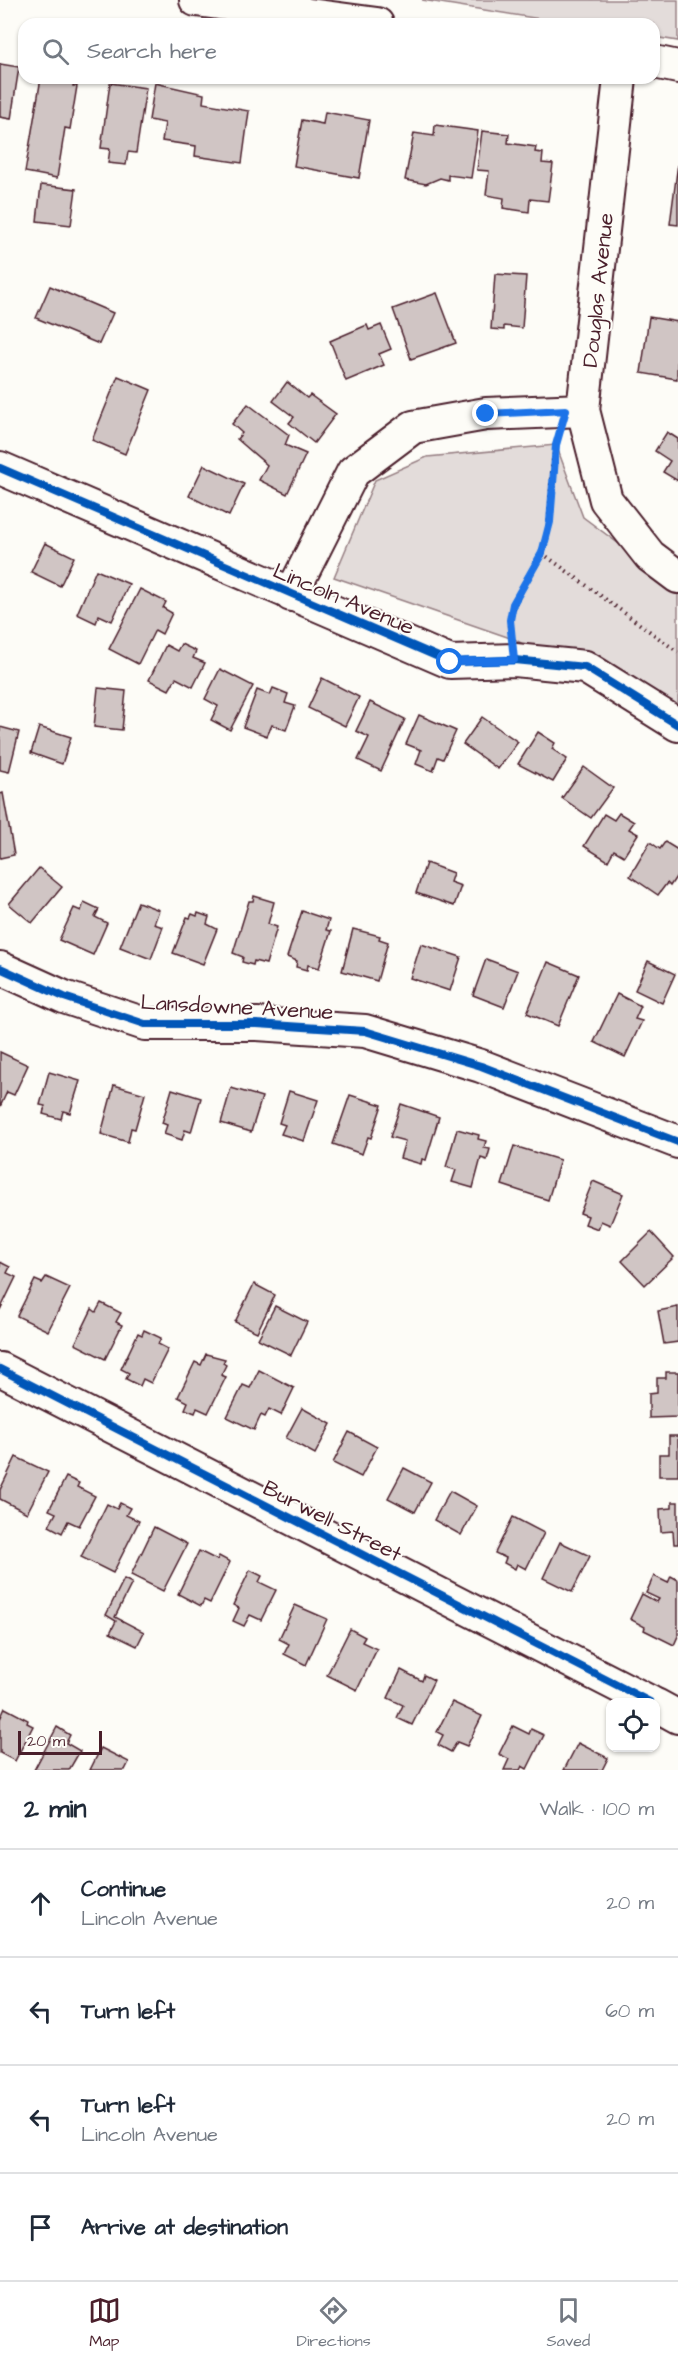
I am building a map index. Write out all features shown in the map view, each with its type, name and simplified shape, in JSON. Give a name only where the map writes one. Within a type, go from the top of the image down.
[{"type":"street","points":[[196,0],[332,18]]},
{"type":"street","points":[[660,63],[678,67]]},
{"type":"street","name":"Douglas Avenue","points":[[619,84],[575,410],[606,500],[650,556],[678,577]]},
{"type":"street","name":"Lincoln Avenue","points":[[291,595],[353,472],[413,426],[486,414],[575,410]]},
{"type":"street","name":"Lincoln Avenue","points":[[2,476],[450,662],[514,660],[585,668],[678,725]]},
{"type":"street","name":"Lansdowne Avenue","points":[[0,968],[64,997],[144,1024],[257,1024],[364,1031],[481,1066],[678,1142]]},
{"type":"street","name":"Burwell Street","points":[[0,1369],[642,1698]]},
{"type":"street","points":[[660,1707],[678,1717]]},
{"type":"path","points":[[514,660],[510,620],[513,604],[542,553],[550,522],[556,445],[575,410]]},
{"type":"path","points":[[542,553],[678,652]]},
{"type":"shaded area","points":[[422,0],[678,0],[678,41],[660,38],[660,18],[534,18]]},
{"type":"shaded area","points":[[556,445],[583,517],[678,588],[678,737],[516,640],[334,577],[375,480],[427,457]]},
{"type":"building","points":[[0,64],[18,67],[11,119],[0,117]]},
{"type":"building","points":[[40,84],[77,86],[70,129],[65,128],[57,178],[25,172]]},
{"type":"building","points":[[110,84],[146,88],[136,153],[128,152],[126,165],[108,163],[110,149],[101,148]]},
{"type":"building","points":[[155,84],[204,94],[203,103],[249,111],[242,163],[195,156],[196,146],[162,141],[165,123],[149,120]]},
{"type":"building","points":[[325,112],[369,120],[359,178],[294,166],[302,120],[323,124]]},
{"type":"building","points":[[435,125],[478,131],[471,178],[448,175],[448,180],[440,178],[426,184],[405,180],[414,133],[434,136]]},
{"type":"building","points":[[482,131],[509,134],[508,143],[536,147],[535,152],[543,153],[542,163],[553,164],[548,201],[530,199],[529,212],[503,208],[504,198],[486,195],[489,171],[477,170]]},
{"type":"building","points":[[678,163],[678,225],[670,224]]},
{"type":"building","points":[[41,185],[76,189],[71,225],[37,221]]},
{"type":"building","points":[[495,274],[526,276],[522,328],[504,326],[504,330],[491,329]]},
{"type":"building","points":[[50,286],[113,313],[99,344],[36,318]]},
{"type":"building","points":[[437,293],[456,343],[411,359],[393,309]]},
{"type":"building","points":[[649,317],[678,322],[677,379],[641,373]]},
{"type":"building","points":[[367,325],[369,330],[381,325],[391,349],[379,354],[384,365],[346,381],[330,341]]},
{"type":"building","points":[[118,376],[151,390],[125,454],[92,440]]},
{"type":"building","points":[[287,382],[307,398],[310,395],[336,414],[314,443],[289,423],[294,417],[273,401]]},
{"type":"building","points":[[248,404],[289,435],[285,445],[306,454],[287,494],[259,480],[267,465],[237,439],[242,433],[232,424]]},
{"type":"building","points":[[667,432],[678,439],[678,481],[663,472],[670,461],[655,451]]},
{"type":"building","points":[[204,465],[244,484],[229,516],[189,496]]},
{"type":"building","points":[[45,543],[74,557],[60,586],[31,572]]},
{"type":"building","points":[[96,570],[129,584],[112,621],[99,615],[96,623],[77,614]]},
{"type":"building","points":[[140,589],[166,602],[163,608],[172,613],[162,634],[155,630],[138,664],[109,649]]},
{"type":"building","points":[[181,644],[196,651],[193,658],[205,663],[193,687],[176,678],[169,690],[149,680],[166,645],[177,651]]},
{"type":"building","points":[[220,669],[253,686],[230,730],[211,720],[218,706],[205,699]]},
{"type":"building","points":[[322,678],[359,697],[345,726],[308,708]]},
{"type":"building","points":[[98,688],[126,691],[122,730],[94,727]]},
{"type":"building","points":[[273,688],[288,694],[285,703],[295,706],[286,730],[272,725],[267,736],[243,727],[257,690],[270,695]]},
{"type":"building","points":[[370,702],[405,719],[381,771],[358,760],[369,737],[356,731]]},
{"type":"building","points":[[419,715],[456,731],[443,759],[438,757],[433,771],[416,764],[421,750],[406,744]]},
{"type":"building","points":[[482,717],[518,742],[498,769],[463,744]]},
{"type":"building","points":[[0,727],[19,732],[9,772],[0,770]]},
{"type":"building","points":[[39,727],[71,737],[62,764],[31,753]]},
{"type":"building","points":[[538,732],[555,743],[552,749],[567,759],[553,782],[518,764]]},
{"type":"building","points":[[584,767],[613,788],[591,818],[562,798]]},
{"type":"building","points":[[3,793],[14,855],[0,858],[0,794]]},
{"type":"building","points":[[619,813],[634,822],[629,829],[638,834],[624,856],[614,850],[608,861],[584,846],[604,814],[614,820]]},
{"type":"building","points":[[650,842],[660,849],[665,842],[678,850],[678,874],[670,886],[667,883],[658,895],[630,876]]},
{"type":"building","points":[[426,863],[453,873],[450,882],[461,886],[454,906],[416,893]]},
{"type":"building","points":[[39,868],[62,887],[32,923],[9,904]]},
{"type":"building","points":[[254,896],[274,902],[268,924],[277,927],[266,964],[254,961],[253,965],[242,962],[243,957],[233,953],[249,901],[253,901]]},
{"type":"building","points":[[84,902],[99,909],[95,917],[107,923],[93,955],[59,940],[74,908],[81,911]]},
{"type":"building","points":[[138,902],[159,910],[154,924],[163,927],[151,959],[120,947]]},
{"type":"building","points":[[302,911],[329,920],[326,930],[331,931],[319,968],[308,965],[307,970],[296,967],[297,961],[287,957]]},
{"type":"building","points":[[198,913],[209,917],[207,924],[217,929],[203,964],[173,953],[187,917],[190,918],[192,914],[197,916]]},
{"type":"building","points":[[353,929],[380,936],[379,939],[388,942],[377,981],[342,971]]},
{"type":"building","points":[[421,944],[461,957],[450,991],[410,978]]},
{"type":"building","points":[[486,959],[518,971],[504,1007],[473,995]]},
{"type":"building","points":[[648,961],[675,974],[662,1003],[635,990]]},
{"type":"building","points":[[548,962],[579,975],[558,1026],[527,1013]]},
{"type":"building","points":[[617,994],[641,1006],[635,1019],[642,1021],[625,1057],[594,1042]]},
{"type":"building","points":[[0,1052],[28,1065],[14,1095],[7,1092],[0,1107]]},
{"type":"building","points":[[49,1072],[80,1081],[70,1113],[63,1111],[61,1119],[43,1114],[45,1106],[40,1105]]},
{"type":"building","points":[[114,1085],[145,1094],[135,1129],[131,1128],[128,1142],[101,1134]]},
{"type":"building","points":[[231,1088],[262,1097],[251,1132],[221,1123]]},
{"type":"building","points":[[172,1089],[201,1098],[191,1132],[185,1130],[182,1140],[164,1134],[167,1125],[162,1123]]},
{"type":"building","points":[[289,1091],[318,1100],[304,1141],[281,1134],[285,1125],[279,1123]]},
{"type":"building","points":[[350,1095],[382,1105],[371,1138],[368,1137],[362,1154],[333,1144]]},
{"type":"building","points":[[401,1104],[439,1117],[426,1160],[422,1159],[421,1164],[400,1158],[405,1141],[390,1137]]},
{"type":"building","points":[[457,1129],[479,1135],[478,1139],[486,1141],[484,1148],[490,1149],[487,1160],[481,1158],[473,1188],[452,1182],[456,1170],[446,1167]]},
{"type":"building","points":[[514,1146],[560,1160],[548,1200],[502,1185]]},
{"type":"building","points":[[593,1181],[623,1194],[610,1225],[601,1221],[598,1229],[585,1224],[588,1216],[580,1213]]},
{"type":"building","points":[[651,1232],[674,1257],[645,1285],[622,1261]]},
{"type":"building","points":[[0,1262],[10,1267],[7,1273],[16,1277],[0,1310]]},
{"type":"building","points":[[46,1277],[70,1288],[48,1331],[17,1316],[35,1280],[42,1283]]},
{"type":"building","points":[[254,1284],[275,1295],[257,1332],[235,1322]]},
{"type":"building","points":[[101,1303],[121,1313],[116,1322],[122,1325],[105,1359],[75,1344],[92,1309],[96,1312]]},
{"type":"building","points":[[275,1306],[307,1322],[291,1355],[258,1339]]},
{"type":"building","points":[[678,1307],[678,1342],[664,1344],[658,1311]]},
{"type":"building","points":[[144,1330],[161,1338],[158,1344],[168,1349],[151,1383],[143,1379],[140,1386],[126,1379],[129,1373],[121,1369],[138,1333],[142,1335]]},
{"type":"building","points":[[206,1354],[225,1359],[223,1363],[226,1365],[221,1375],[226,1377],[208,1413],[197,1408],[195,1413],[185,1409],[188,1402],[178,1397],[195,1362],[201,1365]]},
{"type":"building","points":[[259,1370],[294,1388],[281,1415],[269,1409],[265,1417],[261,1415],[254,1430],[227,1417],[243,1385],[250,1388]]},
{"type":"building","points":[[666,1372],[678,1372],[678,1417],[649,1418],[649,1394],[657,1393],[657,1378],[666,1378]]},
{"type":"building","points":[[302,1408],[331,1424],[315,1454],[286,1438]]},
{"type":"building","points":[[349,1432],[377,1447],[361,1477],[333,1463]]},
{"type":"building","points":[[669,1436],[678,1436],[678,1476],[659,1476],[659,1454],[669,1454]]},
{"type":"building","points":[[16,1457],[48,1472],[27,1513],[0,1499],[0,1490]]},
{"type":"building","points":[[404,1468],[431,1482],[415,1512],[388,1498]]},
{"type":"building","points":[[66,1477],[79,1483],[77,1487],[95,1496],[79,1526],[68,1521],[62,1533],[49,1526],[56,1513],[49,1510]]},
{"type":"building","points":[[450,1491],[477,1506],[461,1535],[434,1520]]},
{"type":"building","points":[[672,1502],[678,1502],[678,1544],[674,1544],[673,1531],[661,1532],[660,1509],[672,1508]]},
{"type":"building","points":[[120,1503],[130,1508],[126,1515],[139,1521],[113,1573],[81,1557],[107,1504],[117,1509]]},
{"type":"building","points":[[513,1517],[544,1533],[526,1569],[517,1564],[515,1569],[504,1563],[506,1558],[495,1553]]},
{"type":"building","points":[[154,1527],[187,1544],[163,1591],[131,1575]]},
{"type":"building","points":[[560,1542],[590,1556],[572,1592],[543,1578]]},
{"type":"building","points":[[199,1551],[217,1560],[219,1556],[230,1562],[210,1603],[204,1600],[201,1606],[178,1594]]},
{"type":"building","points":[[250,1570],[262,1576],[259,1582],[276,1590],[261,1620],[250,1615],[244,1626],[233,1621],[239,1608],[233,1605]]},
{"type":"building","points":[[654,1576],[668,1583],[671,1576],[678,1580],[678,1636],[674,1645],[644,1630],[645,1627],[630,1619],[642,1594],[657,1602],[659,1599],[646,1593]]},
{"type":"building","points":[[124,1579],[132,1583],[115,1617],[144,1632],[137,1646],[110,1633],[116,1621],[106,1615]]},
{"type":"building","points":[[295,1605],[327,1619],[306,1665],[284,1654],[289,1644],[279,1639]]},
{"type":"building","points":[[350,1629],[365,1637],[362,1642],[377,1649],[357,1690],[327,1675]]},
{"type":"building","points":[[401,1670],[422,1681],[424,1675],[434,1680],[412,1725],[397,1718],[403,1705],[388,1698]]},
{"type":"building","points":[[452,1702],[482,1716],[467,1746],[457,1742],[451,1752],[438,1745],[443,1735],[437,1732]]},
{"type":"building","points":[[5,1708],[28,1720],[27,1723],[33,1726],[15,1761],[0,1753],[0,1719]]},
{"type":"building","points":[[513,1726],[529,1734],[531,1729],[544,1735],[527,1769],[522,1766],[520,1770],[504,1770],[509,1759],[499,1754]]},
{"type":"building","points":[[57,1727],[70,1735],[66,1743],[80,1751],[69,1770],[34,1770]]},
{"type":"building","points":[[578,1743],[608,1758],[602,1770],[564,1770]]},
{"type":"building","points":[[101,1748],[129,1762],[125,1770],[90,1770]]},
{"type":"cycle path","points":[[0,468],[450,662],[515,660],[585,667],[678,725]]},
{"type":"cycle path","points":[[0,968],[64,997],[145,1024],[257,1024],[365,1031],[481,1066],[678,1142]]},
{"type":"cycle path","points":[[0,1369],[642,1698]]},
{"type":"route","points":[[450,662],[514,660],[510,620],[513,604],[542,553],[550,522],[556,445],[566,410],[486,414]]}]
